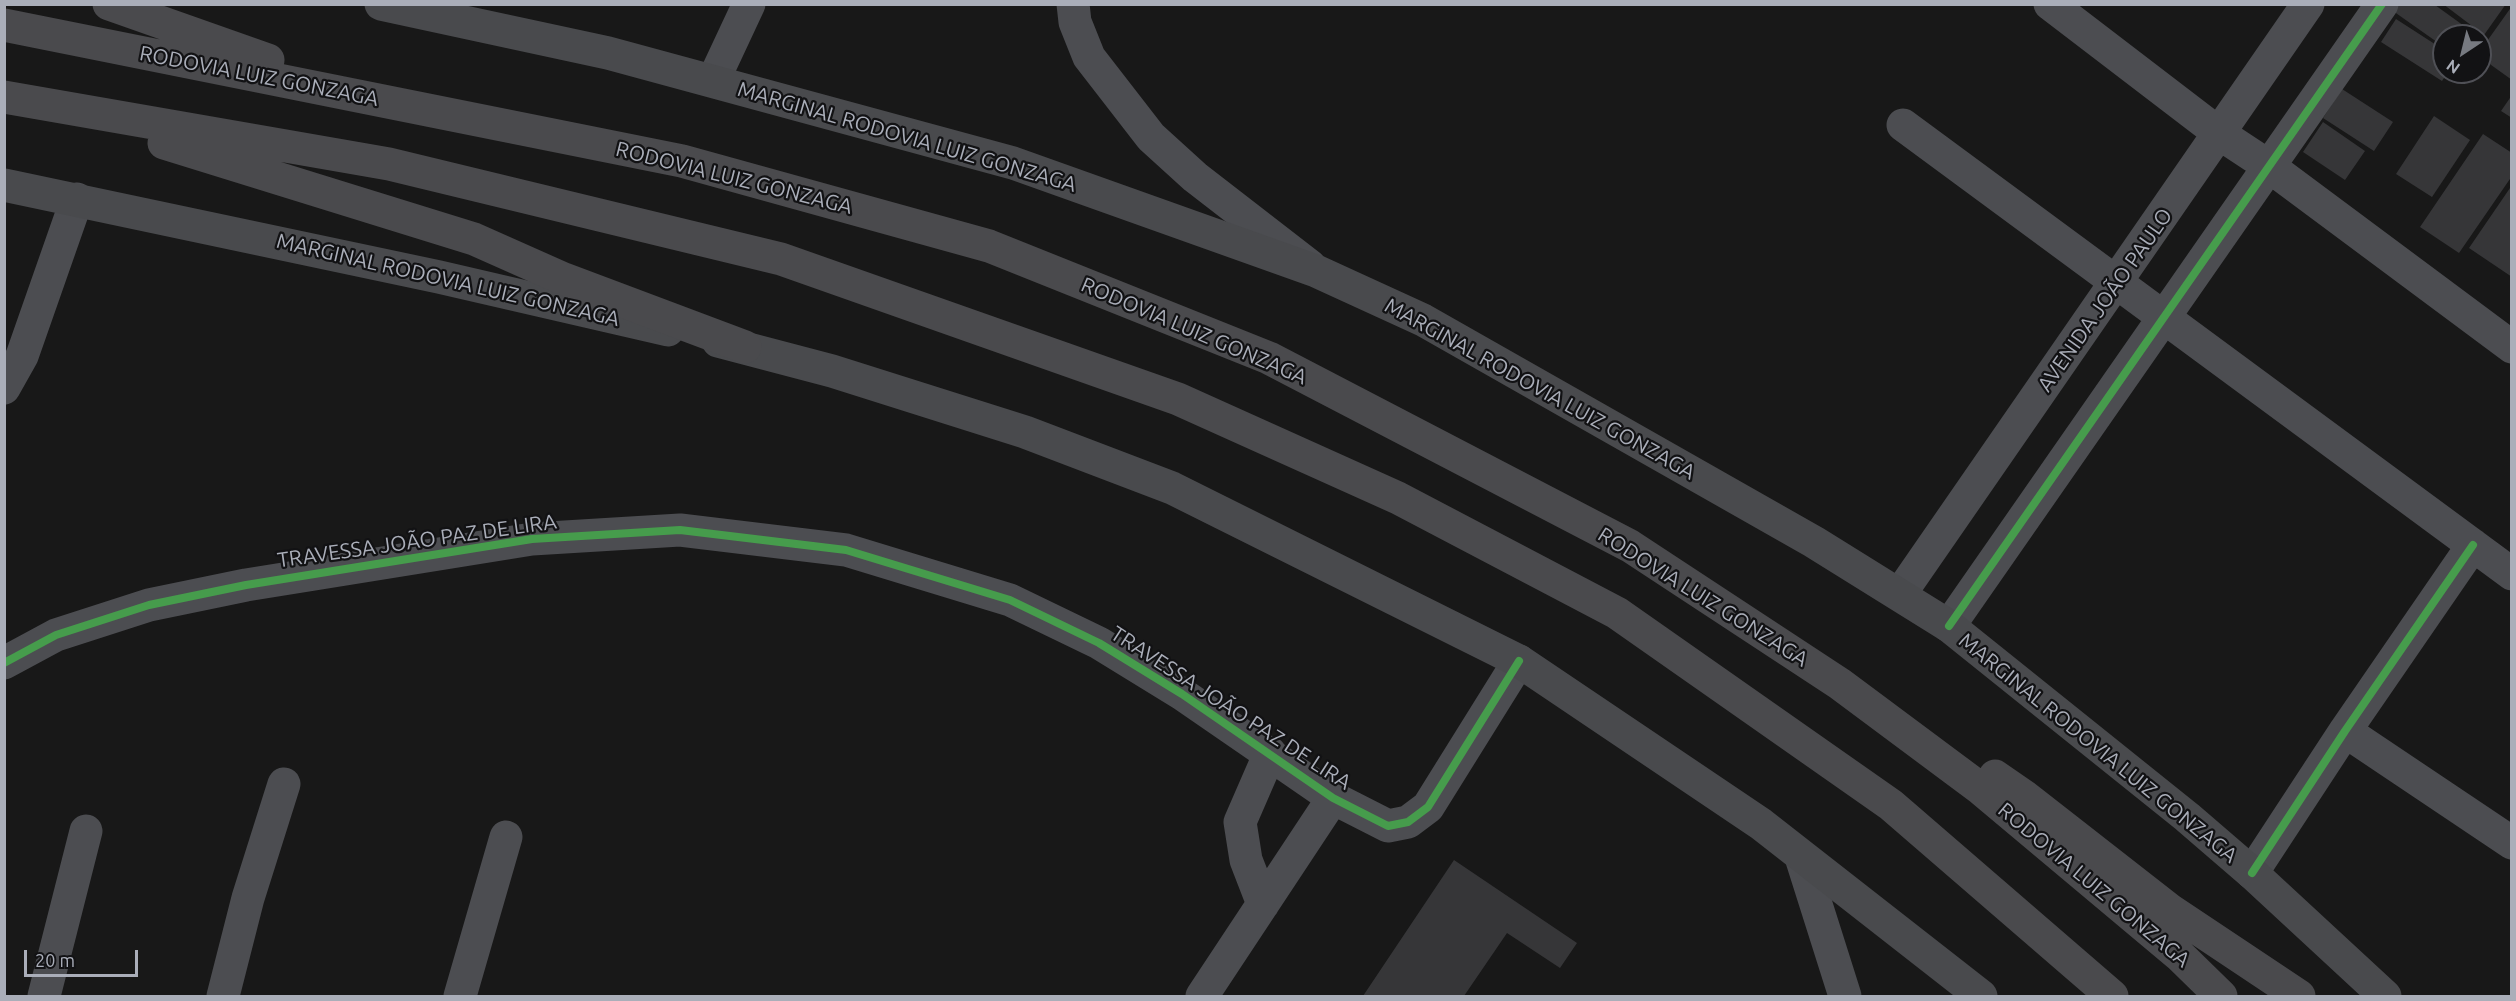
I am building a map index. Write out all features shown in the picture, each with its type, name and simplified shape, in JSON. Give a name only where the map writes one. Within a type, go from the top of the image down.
[{"type":"highway","points":[[109,4],[380,100]]},
{"type":"highway","name":"RODOVIA LUIZ GONZAGA","points":[[4,25],[682,161],[988,246],[1269,358],[1630,546],[1840,684],[1981,789],[2179,955],[2221,996]]},
{"type":"highway","points":[[4,97],[389,164],[781,260],[1178,399],[1398,498],[1617,613],[1891,805],[2112,996]]},
{"type":"highway","points":[[40,104],[474,239],[564,279],[745,347]]},
{"type":"highway","points":[[1840,684],[1954,748],[2024,796],[2170,910],[2299,996]]},
{"type":"main road","name":"MARGINAL RODOVIA LUIZ GONZAGA","points":[[381,4],[608,53],[1013,163],[1316,271],[1423,320],[1814,542],[1949,626],[2187,817],[2252,873],[2385,996]]},
{"type":"main road","name":"MARGINAL RODOVIA LUIZ GONZAGA","points":[[4,185],[439,277],[745,347],[832,371],[1025,432],[1172,488],[1519,661],[1761,824],[1981,996]]},
{"type":"street","points":[[1074,4],[1075,22],[1089,57],[1151,137],[1195,177],[1316,271]]},
{"type":"street","points":[[2050,4],[2220,134],[2270,167],[2511,347]]},
{"type":"street","name":"AVENIDA JOÃO PAULO","points":[[1900,594],[2308,4]]},
{"type":"street","points":[[1949,626],[2382,4]]},
{"type":"street","points":[[713,81],[744,5]]},
{"type":"street","points":[[1903,125],[2511,574]]},
{"type":"street","points":[[4,388],[13,356],[76,199]]},
{"type":"street","name":"TRAVESSA JOÃO PAZ DE LIRA","points":[[4,663],[56,635],[149,605],[246,585],[532,539],[680,530],[846,550],[1010,600],[1099,643],[1182,694],[1333,798],[1388,826],[1408,822],[1428,807],[1519,661]]},
{"type":"street","points":[[2252,873],[2345,731],[2473,545]]},
{"type":"street","points":[[2345,731],[2511,843]]},
{"type":"street","points":[[1263,904],[1246,860],[1240,822],[1270,753]]},
{"type":"street","points":[[223,996],[248,898],[284,784]]},
{"type":"street","points":[[1202,996],[1333,798]]},
{"type":"street","points":[[44,996],[86,831]]},
{"type":"street","points":[[460,996],[506,837]]},
{"type":"street","points":[[1801,857],[1845,996]]},
{"type":"building","points":[[2443,4],[2506,4],[2492,24],[2469,24]]},
{"type":"building","points":[[2398,5],[2435,5],[2461,24],[2432,24],[2432,39],[2393,11]]},
{"type":"building","points":[[2512,6],[2512,80],[2492,66],[2492,34]]},
{"type":"building","points":[[2396,19],[2432,42],[2432,75],[2381,42]]},
{"type":"building","points":[[2342,89],[2393,122],[2374,151],[2323,118]]},
{"type":"building","points":[[2512,95],[2512,118],[2501,111]]},
{"type":"building","points":[[2434,116],[2470,140],[2432,197],[2396,174]]},
{"type":"building","points":[[2323,122],[2365,151],[2345,180],[2303,152]]},
{"type":"building","points":[[2483,134],[2512,153],[2512,176],[2459,253],[2420,227]]},
{"type":"building","points":[[2510,188],[2512,189],[2512,277],[2469,248]]},
{"type":"building","points":[[1454,860],[1577,943],[1560,968],[1507,933],[1464,996],[1363,996]]},
{"type":"cycle path","points":[[1949,626],[2382,4]]},
{"type":"cycle path","points":[[4,663],[56,635],[149,605],[246,585],[532,539],[680,530],[846,550],[1010,600],[1099,643],[1182,694],[1333,798],[1388,826],[1408,822],[1428,807],[1519,661]]},
{"type":"cycle path","points":[[2252,873],[2345,731],[2473,545]]}]
